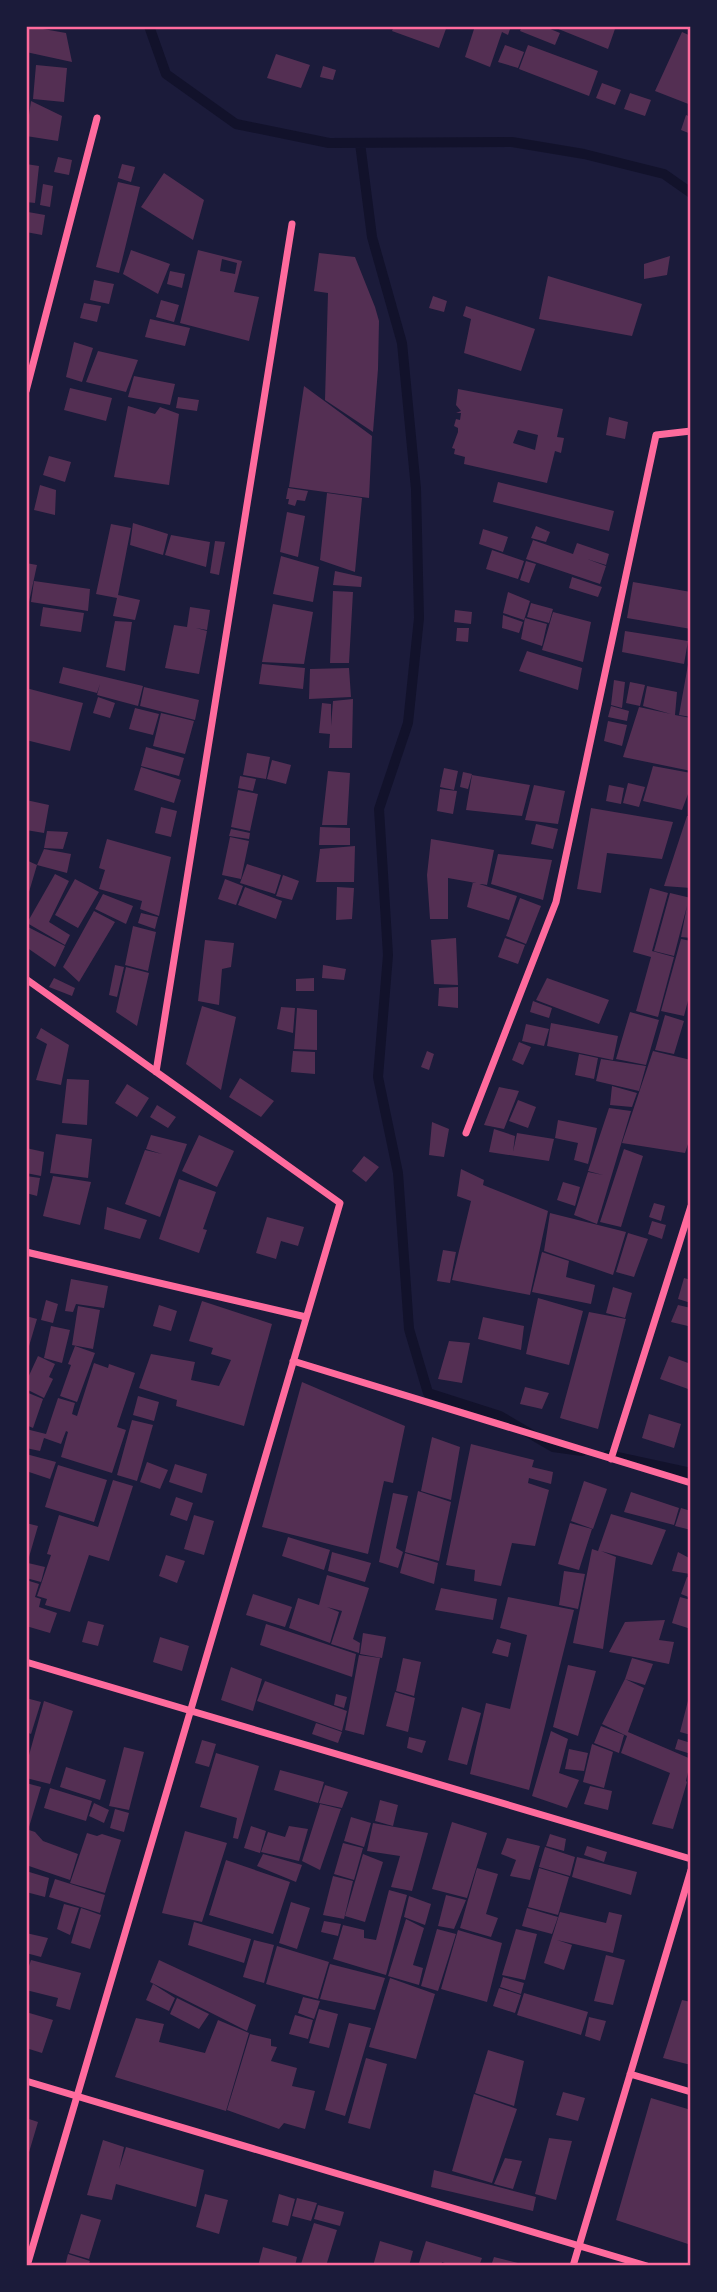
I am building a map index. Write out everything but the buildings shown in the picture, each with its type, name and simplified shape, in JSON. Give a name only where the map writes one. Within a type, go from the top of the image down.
[{"type":"street","points":[[26,391],[97,118]]},
{"type":"street","points":[[156,1072],[292,225]]},
{"type":"street","points":[[466,1133],[556,902],[656,435],[691,432]]},
{"type":"street","points":[[26,979],[340,1203],[27,2266]]},
{"type":"street","points":[[611,1459],[691,1206]]},
{"type":"street","points":[[26,1252],[306,1317]]},
{"type":"street","points":[[293,1361],[691,1483]]},
{"type":"street","points":[[26,1662],[691,1860]]},
{"type":"street","points":[[573,2266],[691,1870]]},
{"type":"street","points":[[630,2074],[691,2092]]},
{"type":"street","points":[[26,2081],[647,2266]]},
{"type":"waterway","points":[[149,26],[166,74],[236,124],[329,143],[512,142],[584,154],[664,174],[691,193]]},
{"type":"waterway","points":[[360,143],[372,237],[402,343],[416,489],[419,618],[408,723],[379,809],[388,955],[378,1077],[398,1173],[409,1329],[428,1393],[500,1416],[553,1447],[582,1451]]},
{"type":"waterway","points":[[608,1455],[691,1473]]}]
